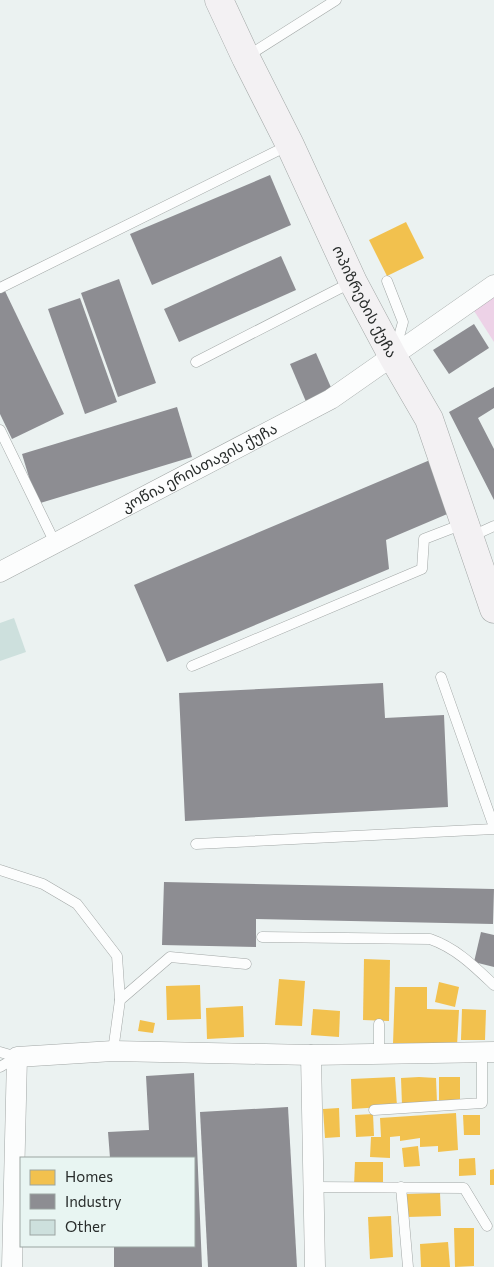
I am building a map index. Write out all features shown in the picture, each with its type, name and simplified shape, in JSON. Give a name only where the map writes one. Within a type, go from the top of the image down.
[{"type":"street","name":"ოპიზრების ქუჩა","points":[[218,0],[290,145],[353,282],[429,418],[494,609]]},
{"type":"street","name":"კოწია ერისთავის ქუჩა","points":[[0,572],[331,399],[394,357],[494,285]]},
{"type":"street","points":[[12,1267],[6,1059],[113,1050],[311,1055],[488,1052]]},
{"type":"street","points":[[311,1055],[315,1267]]},
{"type":"lane","points":[[246,58],[336,0]]},
{"type":"lane","points":[[0,288],[290,145]]},
{"type":"lane","points":[[387,281],[403,322],[394,357]]},
{"type":"lane","points":[[196,362],[353,282]]},
{"type":"lane","points":[[0,430],[55,543]]},
{"type":"lane","points":[[192,666],[422,569],[424,539],[494,526]]},
{"type":"lane","points":[[196,844],[494,828],[441,677]]},
{"type":"lane","points":[[0,870],[43,884],[76,904],[117,956],[120,1000],[113,1050]]},
{"type":"lane","points":[[262,937],[430,939],[441,943],[464,958],[494,985]]},
{"type":"lane","points":[[120,1000],[170,957],[246,964]]},
{"type":"lane","points":[[379,1024],[379,1054]]},
{"type":"lane","points":[[374,1110],[482,1103],[488,1052]]},
{"type":"lane","points":[[314,1187],[464,1188],[487,1226]]},
{"type":"lane","points":[[401,1187],[408,1267]]},
{"type":"shaded area","points":[[494,285],[494,342],[469,303]]},
{"type":"building: Homes","points":[[406,222],[424,258],[387,276],[369,240]]},
{"type":"building: Homes","points":[[364,959],[390,960],[389,1021],[363,1020]]},
{"type":"building: Homes","points":[[279,979],[305,981],[302,1026],[275,1025]]},
{"type":"building: Homes","points":[[439,982],[459,987],[455,1007],[435,1002]]},
{"type":"building: Homes","points":[[200,985],[201,1019],[167,1020],[166,986]]},
{"type":"building: Homes","points":[[395,987],[427,987],[427,1009],[459,1010],[457,1046],[393,1044]]},
{"type":"building: Homes","points":[[243,1006],[244,1037],[207,1039],[206,1008]]},
{"type":"building: Homes","points":[[313,1009],[340,1011],[339,1037],[311,1035]]},
{"type":"building: Homes","points":[[462,1009],[486,1010],[485,1040],[461,1040]]},
{"type":"building: Homes","points":[[140,1020],[155,1023],[153,1033],[138,1031]]},
{"type":"building: Homes","points":[[395,1077],[397,1106],[352,1109],[351,1079]]},
{"type":"building: Homes","points":[[439,1077],[460,1077],[460,1103],[439,1103]]},
{"type":"building: Homes","points":[[401,1078],[436,1078],[437,1103],[402,1105]]},
{"type":"building: Homes","points":[[339,1108],[340,1137],[325,1138],[323,1109]]},
{"type":"building: Homes","points":[[456,1113],[458,1150],[438,1152],[438,1146],[420,1147],[420,1138],[400,1141],[400,1136],[390,1137],[390,1158],[370,1157],[371,1137],[381,1137],[380,1118]]},
{"type":"building: Homes","points":[[373,1114],[374,1136],[356,1137],[355,1115]]},
{"type":"building: Homes","points":[[463,1115],[480,1115],[480,1135],[464,1135]]},
{"type":"building: Homes","points":[[418,1146],[420,1166],[404,1167],[402,1148]]},
{"type":"building: Homes","points":[[475,1158],[476,1175],[459,1176],[459,1159]]},
{"type":"building: Homes","points":[[355,1162],[383,1162],[383,1187],[354,1186]]},
{"type":"building: Homes","points":[[494,1169],[494,1185],[490,1185],[490,1170]]},
{"type":"building: Homes","points":[[440,1193],[441,1216],[407,1217],[407,1194]]},
{"type":"building: Homes","points":[[391,1216],[393,1257],[370,1259],[368,1217]]},
{"type":"building: Homes","points":[[454,1228],[474,1228],[474,1266],[455,1267]]},
{"type":"building: Homes","points":[[448,1242],[450,1267],[421,1267],[420,1244]]},
{"type":"building: Industry","points":[[270,175],[291,225],[152,285],[130,234]]},
{"type":"building: Industry","points":[[281,256],[296,290],[179,342],[164,309]]},
{"type":"building: Industry","points":[[119,279],[156,383],[118,397],[81,293]]},
{"type":"building: Industry","points":[[5,291],[64,414],[12,439],[0,414],[0,293]]},
{"type":"building: Industry","points":[[80,298],[117,402],[85,414],[48,309]]},
{"type":"building: Industry","points":[[474,324],[489,348],[449,374],[433,350]]},
{"type":"building: Industry","points":[[316,353],[333,392],[307,404],[290,364]]},
{"type":"building: Industry","points":[[494,387],[494,408],[478,418],[494,449],[494,500],[449,412]]},
{"type":"building: Industry","points":[[177,407],[192,457],[37,504],[22,454]]},
{"type":"building: Industry","points":[[430,460],[452,512],[386,540],[389,569],[167,662],[134,585]]},
{"type":"building: Industry","points":[[383,683],[385,718],[444,715],[448,807],[185,821],[179,693]]},
{"type":"building: Industry","points":[[164,882],[494,889],[493,924],[256,919],[256,947],[162,945]]},
{"type":"building: Industry","points":[[481,932],[494,935],[494,967],[474,962]]},
{"type":"building: Industry","points":[[194,1073],[202,1267],[114,1267],[114,1247],[195,1247],[195,1157],[110,1157],[108,1132],[149,1130],[146,1076]]},
{"type":"building: Industry","points":[[288,1107],[297,1267],[208,1267],[200,1112]]},
{"type":"building: Other","points":[[14,618],[26,652],[0,661],[0,623]]}]
